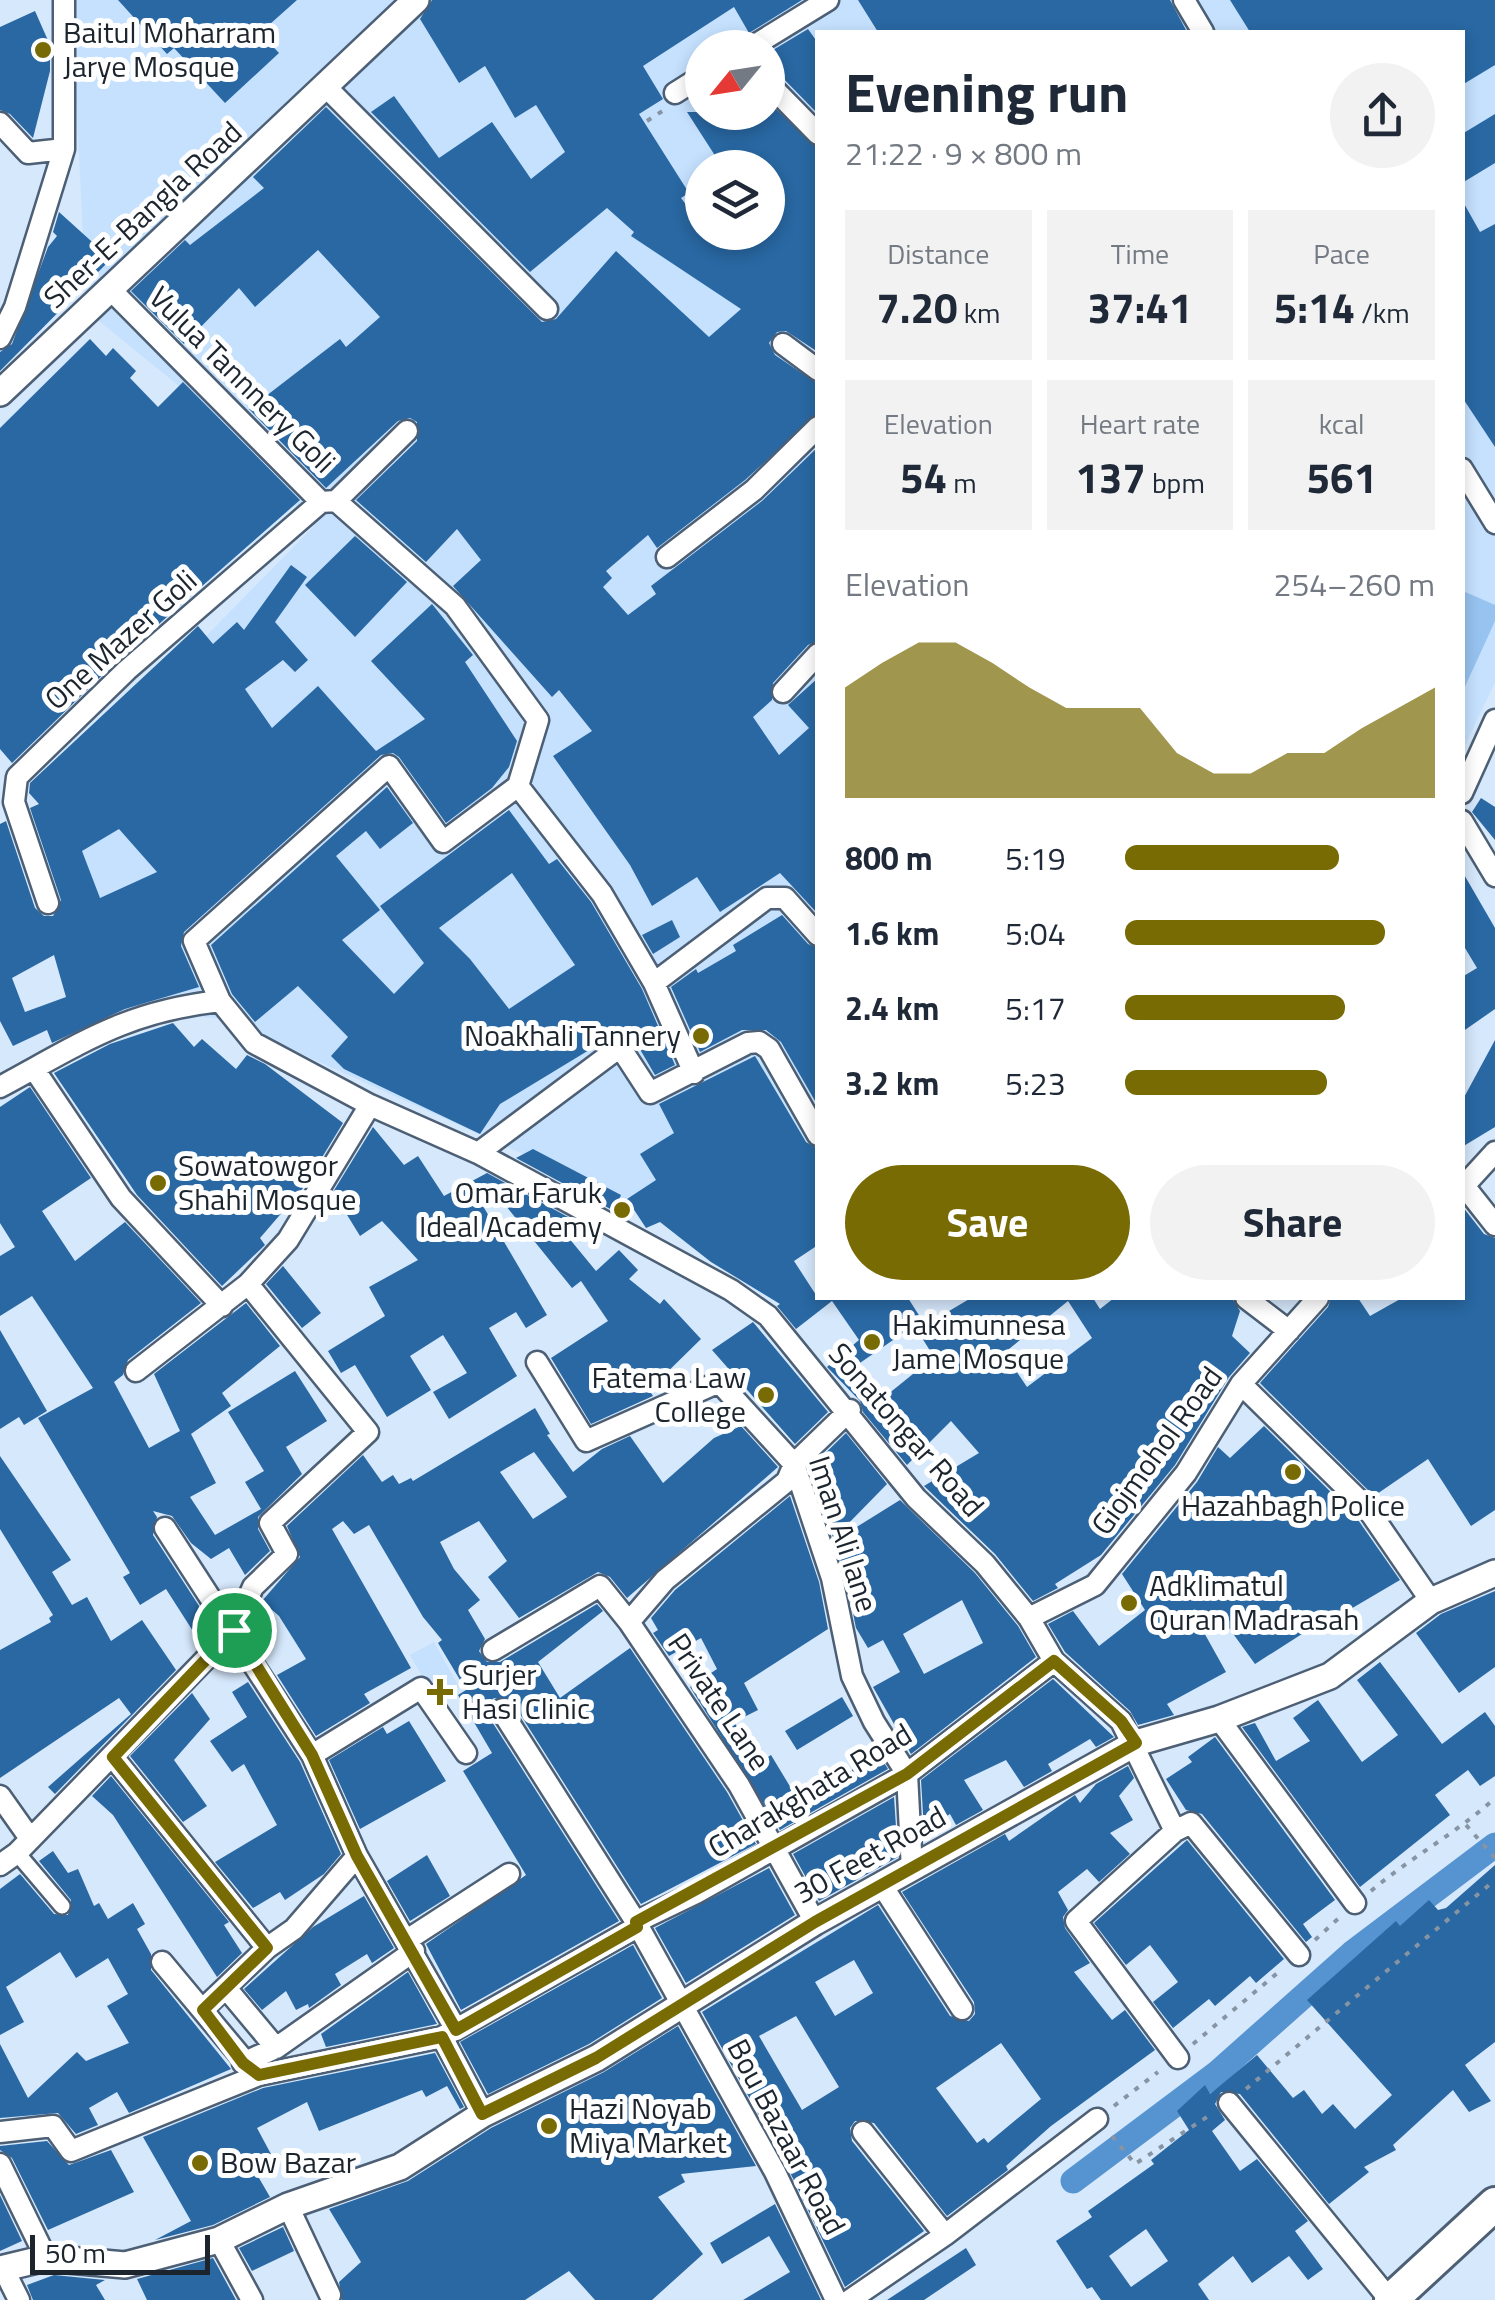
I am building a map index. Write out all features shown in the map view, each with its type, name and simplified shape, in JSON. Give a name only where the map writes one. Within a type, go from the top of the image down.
[{"type":"highway","points":[[1403,2295],[1495,2204]]},
{"type":"street","points":[[0,338],[15,307],[64,149],[64,0]]},
{"type":"street","name":"Sher-E-Bangla Road","points":[[0,394],[416,0]]},
{"type":"street","points":[[779,30],[828,0]]},
{"type":"street","points":[[1184,0],[1203,30]]},
{"type":"street","points":[[675,93],[685,87]]},
{"type":"street","points":[[327,88],[547,309]]},
{"type":"street","points":[[785,100],[815,131]]},
{"type":"street","points":[[0,123],[28,153],[64,149]]},
{"type":"street","name":"Vulua Tannnery Goli","points":[[110,290],[328,501],[455,606],[538,720],[518,786]]},
{"type":"street","points":[[784,344],[815,368]]},
{"type":"street","name":"One Mazer Goli","points":[[48,903],[14,802],[17,777],[127,670],[407,430]]},
{"type":"street","points":[[667,557],[754,490],[815,430]]},
{"type":"street","points":[[1465,474],[1495,524]]},
{"type":"street","points":[[783,692],[815,657]]},
{"type":"street","points":[[1465,785],[1495,720]]},
{"type":"street","name":"Sonatongar Road","points":[[518,786],[442,842],[389,766],[194,941],[220,1001],[254,1044],[370,1105],[478,1153],[731,1290],[768,1316],[850,1410],[916,1498],[986,1564],[1029,1618],[1054,1661],[1121,1721],[1136,1743],[1175,1830]]},
{"type":"street","points":[[518,786],[602,894],[654,984],[694,1073]]},
{"type":"street","points":[[1465,826],[1495,876]]},
{"type":"street","points":[[654,984],[767,898],[785,898],[815,932]]},
{"type":"street","points":[[0,1087],[94,1033],[162,1008],[220,1001]]},
{"type":"street","points":[[478,1153],[620,1047],[650,1093],[748,1043],[758,1042],[769,1050],[815,1131]]},
{"type":"street","points":[[34,1069],[122,1198],[222,1306]]},
{"type":"street","points":[[136,1370],[248,1284],[288,1240],[370,1105]]},
{"type":"street","points":[[1465,1187],[1495,1152]]},
{"type":"street","points":[[1465,1189],[1495,1226]]},
{"type":"street","points":[[15,1852],[113,1757],[234,1630],[253,1587],[287,1554],[270,1522],[368,1432],[248,1284]]},
{"type":"street","points":[[1249,1300],[1290,1331]]},
{"type":"street","name":"Giojmohol Road","points":[[1029,1618],[1095,1585],[1186,1472],[1241,1384],[1316,1300]]},
{"type":"street","name":"Iman Ali lane","points":[[537,1362],[586,1440],[719,1382],[794,1464],[832,1578],[852,1676],[874,1722],[907,1774]]},
{"type":"street","points":[[1241,1384],[1368,1508],[1431,1601]]},
{"type":"street","name":"Private Lane","points":[[629,1622],[665,1580],[788,1481],[794,1464],[850,1410]]},
{"type":"street","points":[[166,1528],[312,1755],[357,1856],[411,1946],[482,2114]]},
{"type":"street","name":"30 Feet Road","points":[[2,2269],[46,2258],[124,2266],[218,2240],[288,2206],[400,2168],[482,2114],[596,2058],[815,1922],[1136,1743],[1219,1718],[1330,1676],[1431,1601],[1493,1574]]},
{"type":"street","name":"Private Lane","points":[[492,1650],[600,1586],[629,1622],[776,1848],[815,1922]]},
{"type":"street","name":"Charakghata Road","points":[[0,2132],[53,2126],[71,2151],[251,2069],[449,2033],[907,1774],[1054,1661]]},
{"type":"street","points":[[312,1755],[420,1688],[466,1753]]},
{"type":"street","name":"Bou Bazaar Road","points":[[500,1710],[682,2004],[775,2172],[836,2300]]},
{"type":"street","points":[[1219,1718],[1355,1904]]},
{"type":"street","points":[[113,1757],[260,1955]]},
{"type":"street","points":[[907,1774],[912,1870]]},
{"type":"street","points":[[0,1796],[15,1852],[62,1906]]},
{"type":"street","points":[[1178,2058],[1076,1921],[1175,1830],[1190,1822],[1299,1955]]},
{"type":"street","points":[[203,2010],[260,1955],[294,1929],[357,1856]]},
{"type":"street","points":[[162,1962],[251,2069],[510,1874]]},
{"type":"street","points":[[881,1884],[962,2009]]},
{"type":"street","points":[[226,1988],[276,2048]]},
{"type":"street","points":[[1229,2103],[1403,2295]]},
{"type":"street","points":[[850,2300],[945,2235],[1097,2119]]},
{"type":"street","points":[[864,2132],[945,2235]]},
{"type":"street","points":[[0,2164],[46,2258]]},
{"type":"street","points":[[288,2206],[330,2295]]},
{"type":"street","points":[[218,2240],[252,2300]]},
{"type":"street","points":[[2,2269],[20,2300]]},
{"type":"path","points":[[1466,1825],[1495,1858]]},
{"type":"path","points":[[1097,2119],[1135,2164],[1229,2103],[1495,1880]]},
{"type":"shaded area","points":[[71,0],[1495,0],[1495,682],[1465,746],[1465,30],[815,30],[815,1137],[654,1213],[224,1019],[98,1007],[76,932],[16,830],[314,526],[201,404],[87,311]]},
{"type":"shaded area","points":[[1465,592],[1495,605],[1495,621],[1465,687]]},
{"type":"shaded area","points":[[434,1642],[459,1687],[436,1700],[410,1655]]},
{"type":"building","points":[[118,0],[297,0],[260,33],[279,53],[225,103],[174,48],[167,54]]},
{"type":"building","points":[[432,0],[802,0],[754,30],[747,30],[734,7],[699,30],[685,30],[685,39],[643,66],[663,99],[639,114],[685,187],[681,198],[685,203],[685,250],[785,250],[785,150],[711,150],[699,130],[785,130],[785,117],[815,144],[815,350],[786,331],[777,332],[769,343],[775,355],[815,382],[815,417],[745,480],[657,548],[648,535],[606,571],[612,578],[603,587],[628,615],[656,594],[651,586],[762,501],[815,450],[815,642],[773,683],[772,700],[753,717],[779,755],[809,728],[788,705],[815,681],[815,911],[780,873],[720,912],[697,877],[652,906],[630,865],[553,756],[592,731],[559,690],[552,697],[453,586],[481,560],[457,529],[426,562],[356,500],[417,441],[417,422],[410,418],[398,421],[326,488],[249,409],[340,339],[346,347],[380,317],[318,250],[255,307],[239,288],[184,344],[131,291],[185,240],[190,245],[264,188],[253,177],[326,107],[542,322],[556,319],[616,251],[709,337],[741,309],[631,236],[634,232],[607,208],[530,272],[371,112],[394,96],[439,158],[492,122],[531,179],[565,152],[536,105],[515,118],[485,66],[459,83],[420,19]]},
{"type":"building","points":[[858,0],[1170,0],[1186,30],[877,30]]},
{"type":"building","points":[[1230,0],[1495,0],[1495,65],[1465,83],[1465,30],[1249,30]]},
{"type":"building","points":[[35,11],[50,45],[50,71],[33,138],[10,114],[0,110],[0,27]]},
{"type":"building","points":[[808,29],[815,39],[815,111],[785,80],[785,43]]},
{"type":"building","points":[[1495,114],[1495,163],[1465,181],[1465,132]]},
{"type":"building","points":[[1465,205],[1480,232],[1495,224],[1495,447],[1465,402]]},
{"type":"building","points":[[59,212],[111,259],[0,371],[0,352],[12,344],[48,247],[57,236],[53,232]]},
{"type":"building","points":[[90,339],[106,356],[113,348],[136,371],[130,378],[158,407],[183,382],[300,500],[118,660],[12,763],[0,749],[0,428]]},
{"type":"building","points":[[355,536],[407,582],[355,637],[305,585]]},
{"type":"building","points":[[291,565],[307,577],[275,622],[308,660],[295,672],[283,660],[245,689],[272,728],[318,686],[376,751],[425,719],[371,661],[432,604],[473,655],[465,662],[517,741],[509,767],[492,788],[446,823],[399,757],[393,753],[381,755],[184,932],[181,946],[199,987],[125,1009],[52,1043],[47,1030],[13,1046],[0,1021],[0,824],[6,821],[35,908],[44,916],[53,916],[61,900],[30,808],[39,804],[29,793],[30,783],[198,626],[213,644],[237,622],[244,630]],"holes":[[[119,829],[157,872],[100,898],[82,851]],[[54,955],[66,997],[25,1012],[12,978]]]},
{"type":"building","points":[[387,787],[413,823],[380,849],[366,831],[336,856],[380,910],[342,940],[394,994],[424,963],[380,906],[509,810],[549,864],[557,859],[591,902],[642,989],[675,1065],[655,1075],[627,1027],[500,1104],[480,1134],[344,1069],[331,1056],[348,1037],[298,986],[255,1022],[232,994],[211,945]],"holes":[[[512,873],[575,965],[509,1009],[470,959],[439,928]]]},
{"type":"building","points":[[1481,798],[1495,807],[1495,840],[1472,812]]},
{"type":"building","points":[[1465,876],[1495,928],[1495,1009],[1465,1030],[1465,975],[1477,968],[1465,948]]},
{"type":"building","points":[[782,915],[815,947],[815,1101],[781,1042],[766,1030],[742,1030],[700,1052],[671,987],[696,969],[698,973],[736,951],[733,945]]},
{"type":"building","points":[[672,920],[680,937],[653,954],[642,935]]},
{"type":"building","points":[[173,1023],[194,1047],[202,1039],[236,1069],[247,1055],[265,1064],[343,1123],[304,1187],[260,1238],[265,1245],[222,1286],[137,1195],[54,1073],[110,1044]]},
{"type":"building","points":[[1495,1040],[1495,1127],[1465,1145],[1465,1095]]},
{"type":"building","points":[[755,1056],[806,1142],[815,1147],[815,1247],[794,1261],[815,1293],[815,1300],[909,1300],[922,1320],[857,1365],[882,1399],[934,1357],[917,1330],[968,1300],[1094,1300],[1100,1309],[1111,1300],[1233,1300],[1240,1311],[1232,1336],[1250,1353],[1229,1377],[1175,1465],[1101,1555],[1055,1584],[1058,1588],[1033,1601],[995,1554],[924,1486],[979,1453],[951,1421],[907,1465],[863,1412],[860,1401],[827,1367],[859,1340],[832,1301],[796,1329],[777,1306],[780,1304],[711,1262],[660,1222],[646,1228],[627,1199],[656,1180],[640,1154],[674,1133],[659,1104]],"holes":[[[1068,1301],[1092,1338],[1027,1387],[1004,1353]]]},
{"type":"building","points":[[30,1087],[91,1178],[42,1211],[75,1261],[125,1222],[201,1303],[128,1360],[123,1375],[114,1382],[149,1448],[180,1431],[154,1374],[246,1303],[280,1346],[222,1393],[231,1406],[191,1434],[216,1483],[190,1497],[215,1535],[261,1509],[245,1482],[264,1471],[228,1412],[295,1371],[327,1421],[286,1447],[302,1474],[258,1517],[258,1529],[270,1551],[245,1575],[229,1548],[211,1559],[191,1543],[172,1516],[153,1511],[157,1517],[153,1535],[214,1629],[198,1639],[166,1589],[140,1605],[123,1577],[130,1573],[38,1418],[93,1388],[32,1296],[0,1316],[0,1256],[15,1247],[0,1223],[0,1107]]},
{"type":"building","points":[[373,1127],[404,1165],[418,1156],[444,1196],[487,1173],[581,1224],[568,1237],[596,1271],[619,1250],[638,1270],[629,1279],[660,1304],[664,1299],[701,1339],[649,1390],[653,1396],[591,1424],[551,1358],[608,1321],[581,1281],[572,1288],[498,1196],[483,1206],[547,1315],[526,1328],[516,1312],[489,1328],[517,1376],[449,1419],[433,1392],[467,1373],[443,1335],[410,1356],[431,1390],[387,1417],[355,1365],[341,1373],[328,1351],[385,1316],[369,1287],[418,1260],[382,1221],[360,1236],[333,1192]]},
{"type":"building","points":[[533,1149],[621,1195],[614,1211],[516,1158]]},
{"type":"building","points":[[1465,1210],[1484,1234],[1495,1238],[1495,1510],[1471,1526],[1428,1459],[1374,1496],[1260,1383],[1330,1300],[1359,1300],[1370,1316],[1398,1300],[1465,1300]]},
{"type":"building","points":[[283,1266],[321,1313],[302,1328],[266,1284]]},
{"type":"building","points":[[753,1322],[828,1412],[795,1444],[712,1350]]},
{"type":"building","points":[[0,1330],[47,1411],[24,1425],[19,1417],[0,1429]]},
{"type":"building","points":[[535,1408],[550,1434],[547,1435],[573,1472],[602,1449],[630,1436],[663,1483],[714,1438],[741,1426],[778,1467],[627,1598],[610,1577],[598,1572],[519,1618],[488,1577],[507,1561],[479,1521],[440,1542],[454,1569],[480,1600],[468,1610],[485,1639],[479,1651],[487,1662],[500,1662],[597,1604],[603,1611],[538,1662],[560,1698],[630,1648],[727,1792],[756,1844],[641,1904],[513,1703],[494,1698],[488,1705],[489,1717],[619,1921],[461,2010],[426,1944],[526,1875],[463,1771],[492,1753],[458,1695],[466,1690],[438,1643],[442,1640],[423,1617],[369,1525],[354,1534],[343,1521],[332,1529],[411,1668],[364,1694],[370,1703],[316,1736],[277,1675],[306,1659],[279,1616],[262,1601],[300,1557],[287,1526],[363,1455],[382,1482],[393,1475],[399,1484],[411,1478],[413,1481]],"holes":[[[534,1452],[567,1497],[533,1519],[500,1472]]]},
{"type":"building","points":[[1264,1426],[1356,1517],[1400,1580],[1332,1620],[1330,1616],[1255,1664],[1221,1617],[1202,1629],[1226,1672],[1167,1704],[1174,1715],[1138,1725],[1130,1711],[1065,1652],[1048,1624],[1073,1611],[1099,1646],[1145,1610],[1122,1574],[1197,1482],[1218,1447],[1230,1458]]},
{"type":"building","points":[[846,1433],[887,1484],[844,1528],[847,1533],[900,1500],[975,1573],[1018,1626],[1036,1657],[911,1754],[873,1687],[900,1672],[883,1640],[868,1648],[856,1628],[845,1574],[810,1468]],"holes":[[[962,1600],[983,1643],[924,1674],[903,1634]]]},
{"type":"building","points":[[0,1456],[71,1560],[52,1572],[72,1605],[87,1597],[111,1641],[142,1620],[176,1670],[55,1794],[48,1787],[131,1714],[119,1698],[0,1778],[0,1650],[51,1622],[49,1618],[53,1615],[0,1529]]},
{"type":"building","points":[[790,1496],[819,1582],[828,1629],[744,1683],[758,1710],[734,1722],[760,1762],[771,1755],[800,1803],[878,1753],[888,1769],[780,1830],[690,1687],[717,1669],[701,1638],[669,1656],[653,1633],[658,1630],[651,1618],[675,1590]]},
{"type":"building","points":[[1495,1591],[1495,1667],[1459,1693],[1416,1633],[1441,1614]]},
{"type":"building","points":[[1380,1662],[1442,1744],[1485,1712],[1495,1726],[1495,1776],[1480,1786],[1468,1770],[1435,1795],[1450,1815],[1360,1887],[1242,1727],[1255,1723],[1276,1761],[1310,1741],[1293,1718],[1318,1700],[1362,1762],[1398,1735],[1357,1680]]},
{"type":"building","points":[[1053,1679],[1114,1737],[1096,1747],[1090,1739],[1048,1764],[1052,1771],[1024,1787],[1006,1760],[964,1780],[983,1810],[956,1825],[950,1814],[924,1830],[921,1780]]},
{"type":"building","points":[[248,1682],[300,1762],[341,1854],[324,1874],[285,1900],[280,1892],[253,1908],[215,1862],[277,1825],[244,1764],[232,1772],[210,1741],[247,1717],[232,1692]]},
{"type":"building","points":[[192,1693],[210,1719],[174,1760],[207,1806],[183,1822],[130,1756]]},
{"type":"building","points":[[842,1697],[853,1716],[797,1750],[785,1731]]},
{"type":"building","points":[[409,1721],[446,1781],[360,1829],[329,1760],[383,1727],[387,1734]]},
{"type":"building","points":[[1215,1737],[1335,1900],[1303,1924],[1312,1937],[1306,1942],[1202,1814],[1186,1810],[1166,1779],[1192,1762],[1188,1757]]},
{"type":"building","points":[[1128,1766],[1134,1778],[1119,1796],[1133,1820],[1110,1833],[1130,1854],[1099,1882],[1087,1869],[1058,1892],[1068,1910],[1063,1917],[1065,1928],[1090,1963],[1074,1972],[1112,2020],[1125,2010],[1155,2050],[1051,2126],[1006,2166],[1008,2170],[947,2216],[874,2123],[855,2121],[850,2128],[852,2141],[924,2231],[845,2287],[787,2166],[702,2012],[878,1905],[950,2016],[969,2021],[975,2014],[974,2002],[902,1892],[1005,1834],[1009,1841],[1075,1795],[1080,1803],[1096,1784]],"holes":[[[854,1960],[873,1993],[835,2016],[815,1982]],[[796,2016],[839,2087],[802,2110],[759,2036]],[[1001,2043],[1041,2099],[988,2143],[984,2138],[977,2143],[936,2088]]]},
{"type":"building","points":[[111,1776],[229,1922],[224,1925],[242,1953],[217,1977],[113,1815],[92,1796]]},
{"type":"building","points":[[894,1797],[898,1857],[819,1901],[793,1854]]},
{"type":"building","points":[[1187,1840],[1284,1959],[1256,1983],[1250,1976],[1215,2006],[1209,1999],[1173,2028],[1153,2002],[1178,1982],[1150,1945],[1126,1965],[1094,1923]]},
{"type":"building","points":[[53,1851],[68,1873],[78,1869],[94,1906],[99,1903],[108,1919],[133,1903],[145,1924],[137,1929],[151,1954],[151,1970],[231,2069],[129,2113],[117,2092],[89,2108],[98,2125],[76,2134],[58,2113],[0,2118],[0,2044],[28,2098],[77,2052],[86,2061],[129,2043],[107,2006],[128,1994],[108,1958],[76,1978],[60,1952],[6,1987],[24,2022],[0,2035],[0,1889],[20,1874],[54,1914],[68,1915],[71,1900],[39,1861]]},
{"type":"building","points":[[427,1855],[450,1896],[410,1921],[387,1881]]},
{"type":"building","points":[[1495,1865],[1495,2042],[1465,2065],[1491,2101],[1469,2112],[1453,2090],[1393,2145],[1396,2150],[1364,2167],[1369,2172],[1329,2204],[1240,2094],[1221,2092],[1215,2104],[1225,2120],[1212,2131],[1240,2171],[1257,2159],[1308,2221],[1295,2231],[1323,2269],[1308,2280],[1289,2256],[1252,2283],[1233,2256],[1198,2284],[1209,2300],[1101,2300],[1092,2287],[1087,2289],[1056,2241],[1092,2217],[1088,2211],[1154,2164],[1151,2160],[1189,2130],[1177,2111],[1205,2085],[1210,2094],[1257,2055],[1293,2098],[1304,2090],[1322,2114],[1333,2104],[1355,2129],[1392,2095],[1307,2000],[1396,1921],[1400,1926],[1429,1900],[1438,1910],[1446,1908]],"holes":[[[1146,2229],[1168,2261],[1131,2287],[1109,2256]]]},
{"type":"building","points":[[769,1868],[795,1915],[686,1983],[655,1928]]},
{"type":"building","points":[[364,1896],[394,1948],[372,1963],[367,1954],[335,1974],[341,1985],[309,2008],[308,2004],[296,2010],[286,1991],[262,2010],[244,1989],[313,1927]]},
{"type":"building","points":[[633,1945],[662,1998],[589,2044],[488,2094],[460,2042]]},
{"type":"building","points":[[408,1972],[437,2024],[326,2047],[321,2034]]},
{"type":"building","points":[[678,2026],[756,2166],[681,2174],[685,2182],[658,2197],[703,2254],[652,2300],[595,2300],[569,2271],[525,2300],[342,2300],[339,2282],[361,2262],[329,2209],[408,2181],[491,2128],[604,2072]]},
{"type":"building","points":[[435,2053],[464,2107],[460,2109],[447,2086],[426,2097],[422,2090],[319,2131],[307,2102],[257,2128],[272,2156],[252,2166],[270,2197],[213,2225],[155,2240],[191,2221],[143,2137],[263,2088]]},
{"type":"building","points":[[47,2141],[69,2165],[111,2150],[134,2192],[48,2230],[12,2158],[0,2150],[0,2146]]},
{"type":"building","points":[[0,2195],[22,2241],[0,2251]]},
{"type":"building","points":[[775,2204],[821,2300],[743,2300],[790,2272],[769,2236],[722,2264],[710,2243]]},
{"type":"building","points":[[283,2227],[294,2251],[252,2271],[239,2248]]},
{"type":"building","points":[[966,2248],[976,2265],[924,2300],[887,2300]]},
{"type":"building","points":[[213,2258],[236,2300],[147,2300],[137,2279]]},
{"type":"building","points":[[54,2275],[105,2280],[96,2285],[105,2300],[33,2300],[27,2285]]},
{"type":"waterway","points":[[1073,2181],[1217,2073],[1352,1953],[1495,1845]]},
{"type":"place","name":"Baitul Moharram Jarye Mosque","points":[[43,50]]},
{"type":"place","name":"Noakhali Tannery","points":[[701,1036]]},
{"type":"place","name":"Sowatowgor Shahi Mosque","points":[[158,1183]]},
{"type":"place","name":"Omar Faruk Ideal Academy","points":[[622,1210]]},
{"type":"place","name":"Hakimunnesa Jame Mosque","points":[[872,1342]]},
{"type":"place","name":"Fatema Law College","points":[[766,1395]]},
{"type":"place","name":"Hazahbagh Police","points":[[1293,1472]]},
{"type":"place","name":"Adklimatul Quran Madrasah","points":[[1129,1603]]},
{"type":"place","name":"Surjer Hasi Clinic","points":[[440,1692]]},
{"type":"place","name":"Hazi Noyab Miya Market","points":[[549,2126]]},
{"type":"place","name":"Bow Bazar","points":[[200,2163]]},
{"type":"route","points":[[234,1630],[312,1755],[357,1856],[456,2030],[637,1927],[636,1922],[696,1893],[907,1774],[1054,1661],[1088,1688],[1121,1721],[1136,1743],[815,1922],[596,2058],[482,2114],[442,2037],[259,2075],[243,2063],[203,2010],[267,1948],[113,1757],[234,1630]]}]
